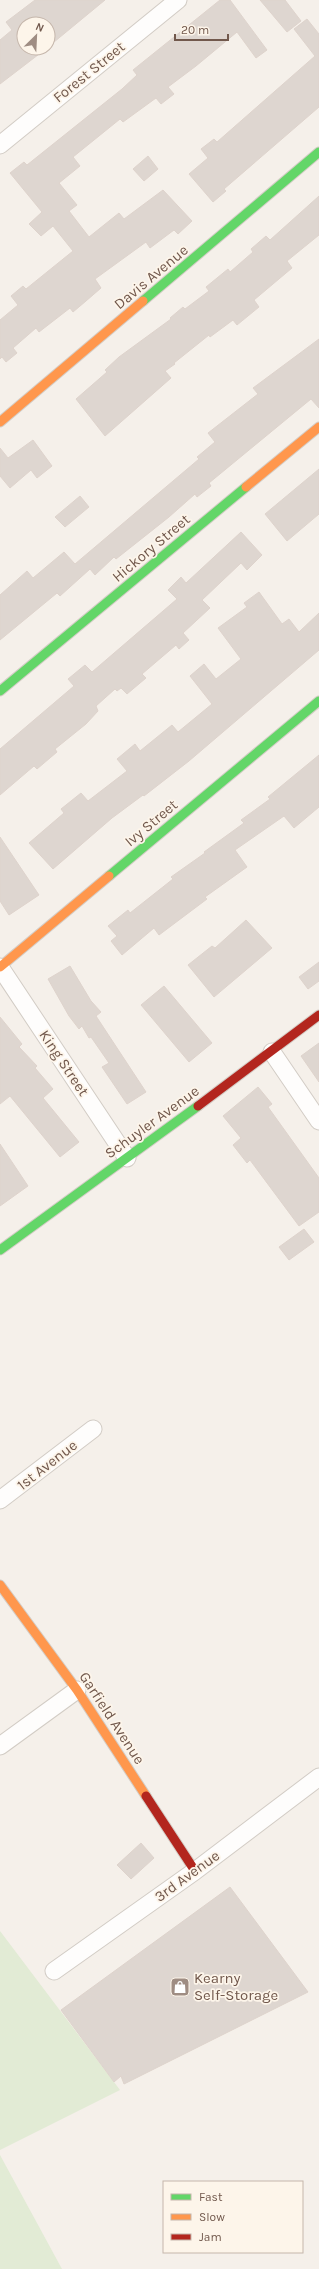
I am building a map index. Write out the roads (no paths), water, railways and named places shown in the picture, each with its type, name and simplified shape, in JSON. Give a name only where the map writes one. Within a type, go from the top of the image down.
[{"type":"street","name":"Forest Street","points":[[0,145],[178,0]]},
{"type":"street","name":"Davis Avenue","points":[[0,422],[319,152]]},
{"type":"street","name":"Hickory Street","points":[[0,690],[319,427]]},
{"type":"street","name":"Ivy Street","points":[[0,967],[319,701]]},
{"type":"street","name":"King Street","points":[[0,967],[127,1158]]},
{"type":"street","name":"Schuyler Avenue","points":[[0,1250],[272,1052],[319,1015]]},
{"type":"street","points":[[272,1052],[319,1121]]},
{"type":"street","name":"1st Avenue","points":[[0,1500],[93,1429]]},
{"type":"street","name":"Garfield Avenue","points":[[0,1585],[77,1690],[195,1871]]},
{"type":"street","points":[[0,1746],[77,1690]]},
{"type":"street","name":"3rd Avenue","points":[[54,1971],[195,1871],[319,1777]]},
{"type":"place","name":"Kearny Self-Storage","points":[[180,1987]]}]
